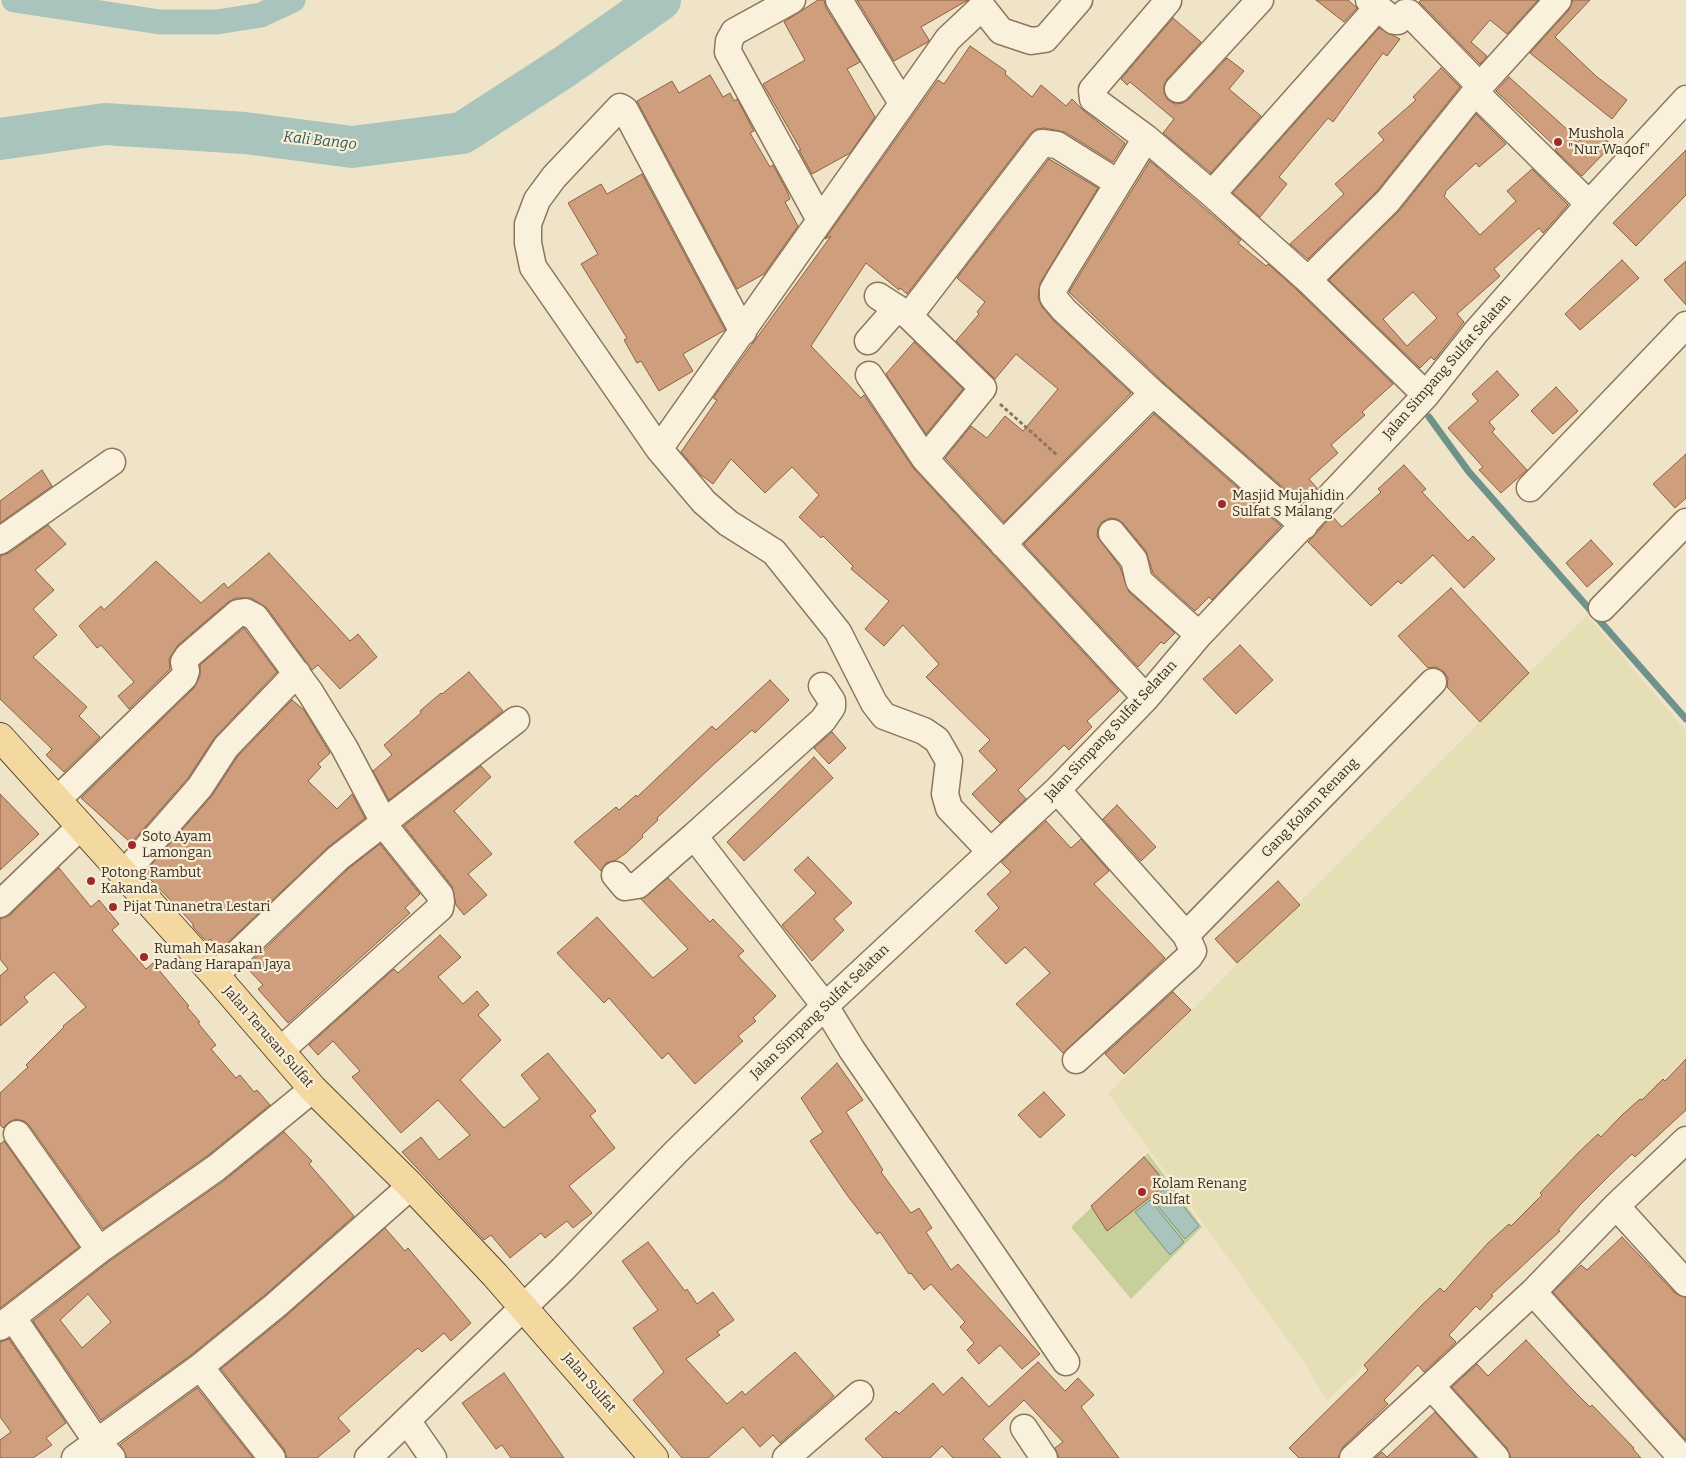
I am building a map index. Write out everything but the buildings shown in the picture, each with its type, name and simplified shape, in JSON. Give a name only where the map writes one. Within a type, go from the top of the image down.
[{"type":"main road","name":"Jalan Terusan Sulfat","points":[[0,737],[215,975],[281,1050],[312,1089],[411,1186],[495,1275],[523,1309]]},
{"type":"main road","name":"Jalan Sulfat","points":[[523,1309],[654,1458]]},
{"type":"street","points":[[792,0],[734,32],[729,42],[728,52],[820,220]]},
{"type":"street","points":[[839,0],[902,103]]},
{"type":"street","points":[[659,449],[948,39],[981,4],[1001,31],[1031,41],[1045,39],[1079,0]]},
{"type":"street","points":[[1168,0],[1091,94],[1093,99],[1146,138],[1212,194],[1308,280],[1426,396]]},
{"type":"street","points":[[1178,89],[1260,0]]},
{"type":"street","points":[[1308,280],[1388,201],[1478,90],[1558,0]]},
{"type":"street","points":[[1212,194],[1373,4],[1396,21],[1409,12],[1478,90],[1589,204]]},
{"type":"street","name":"Jalan Simpang Sulfat Selatan","points":[[368,1458],[408,1422],[523,1309],[676,1152],[825,1006],[1057,790],[1146,698],[1199,635],[1426,396],[1476,332],[1589,204],[1686,99]]},
{"type":"street","points":[[743,332],[625,110],[620,107],[554,177],[538,200],[528,224],[528,243],[533,267],[659,449],[704,502],[728,523],[774,552],[838,632],[874,703],[884,716],[924,731],[937,740],[949,761],[945,794],[949,808],[990,852]]},
{"type":"street","points":[[1146,138],[1060,276],[1053,290],[1053,297],[1064,310],[1153,393],[1304,526]]},
{"type":"street","points":[[868,341],[895,307],[1042,143],[1057,145],[1118,183]]},
{"type":"street","points":[[895,307],[983,388],[925,459]]},
{"type":"street","points":[[1530,488],[1686,325]]},
{"type":"street","points":[[869,375],[925,459],[1146,698]]},
{"type":"street","points":[[1002,544],[1153,393]]},
{"type":"street","points":[[0,541],[112,462]]},
{"type":"street","points":[[1602,608],[1686,522]]},
{"type":"street","points":[[1112,533],[1134,560],[1139,581],[1199,635]]},
{"type":"street","points":[[57,800],[184,677],[186,671],[184,662],[188,656],[238,613],[245,612],[255,617],[297,673],[344,747],[388,830],[440,895],[440,908],[281,1050]]},
{"type":"street","points":[[123,875],[200,787],[226,747],[297,673]]},
{"type":"street","name":"Gang Kolam Renang","points":[[1186,935],[1434,682]]},
{"type":"street","points":[[615,875],[625,887],[638,884],[823,720],[832,707],[832,701],[822,686]]},
{"type":"street","points":[[215,975],[338,858],[516,720]]},
{"type":"street","points":[[1057,790],[1186,935],[1193,951],[1076,1060]]},
{"type":"street","points":[[0,904],[81,826]]},
{"type":"street","points":[[694,836],[825,1006],[852,1050],[1066,1362]]},
{"type":"street","points":[[105,1450],[6,1323],[99,1250],[216,1168],[312,1089]]},
{"type":"street","points":[[17,1134],[99,1250]]},
{"type":"street","points":[[1353,1458],[1533,1292],[1616,1206],[1686,1140]]},
{"type":"street","points":[[75,1458],[105,1450],[200,1367],[276,1305],[411,1186]]},
{"type":"street","points":[[1616,1206],[1686,1283]]},
{"type":"street","points":[[1533,1292],[1682,1458]]},
{"type":"street","points":[[200,1367],[272,1458]]},
{"type":"street","points":[[1431,1386],[1496,1458]]},
{"type":"street","points":[[786,1458],[860,1394]]},
{"type":"street","points":[[408,1422],[433,1458]]},
{"type":"street","points":[[1024,1428],[1044,1458]]},
{"type":"path","points":[[983,388],[1076,472]]},
{"type":"shaded area","points":[[1587,615],[1686,731],[1686,1057],[1327,1401],[1306,1365],[1108,1093]]},
{"type":"green space","name":"Kolam Renang Sulfat","points":[[1148,1153],[1202,1227],[1131,1299],[1071,1227]]},
{"type":"water","points":[[1168,1186],[1199,1226],[1185,1239],[1152,1199]]},
{"type":"water","points":[[1150,1200],[1184,1242],[1170,1255],[1135,1212]]},
{"type":"waterway","points":[[14,0],[160,22],[217,22],[261,15],[293,0]]},
{"type":"waterway","name":"Kali Bango","points":[[0,139],[105,124],[245,133],[352,147],[462,133],[564,67],[660,0]]},
{"type":"waterway","points":[[1429,417],[1469,472],[1686,719]]},
{"type":"place","name":"Mushola \"Nur Waqof\"","points":[[1558,142]]},
{"type":"place","name":"Masjid Mujahidin Sulfat S Malang","points":[[1222,504]]},
{"type":"place","name":"Soto Ayam Lamongan","points":[[132,845]]},
{"type":"place","name":"Potong Rambut Kakanda","points":[[91,881]]},
{"type":"place","name":"Pijat Tunanetra Lestari","points":[[113,907]]},
{"type":"place","name":"Rumah Masakan Padang Harapan Jaya","points":[[144,957]]},
{"type":"place","name":"Kolam Renang Sulfat","points":[[1142,1192]]}]
